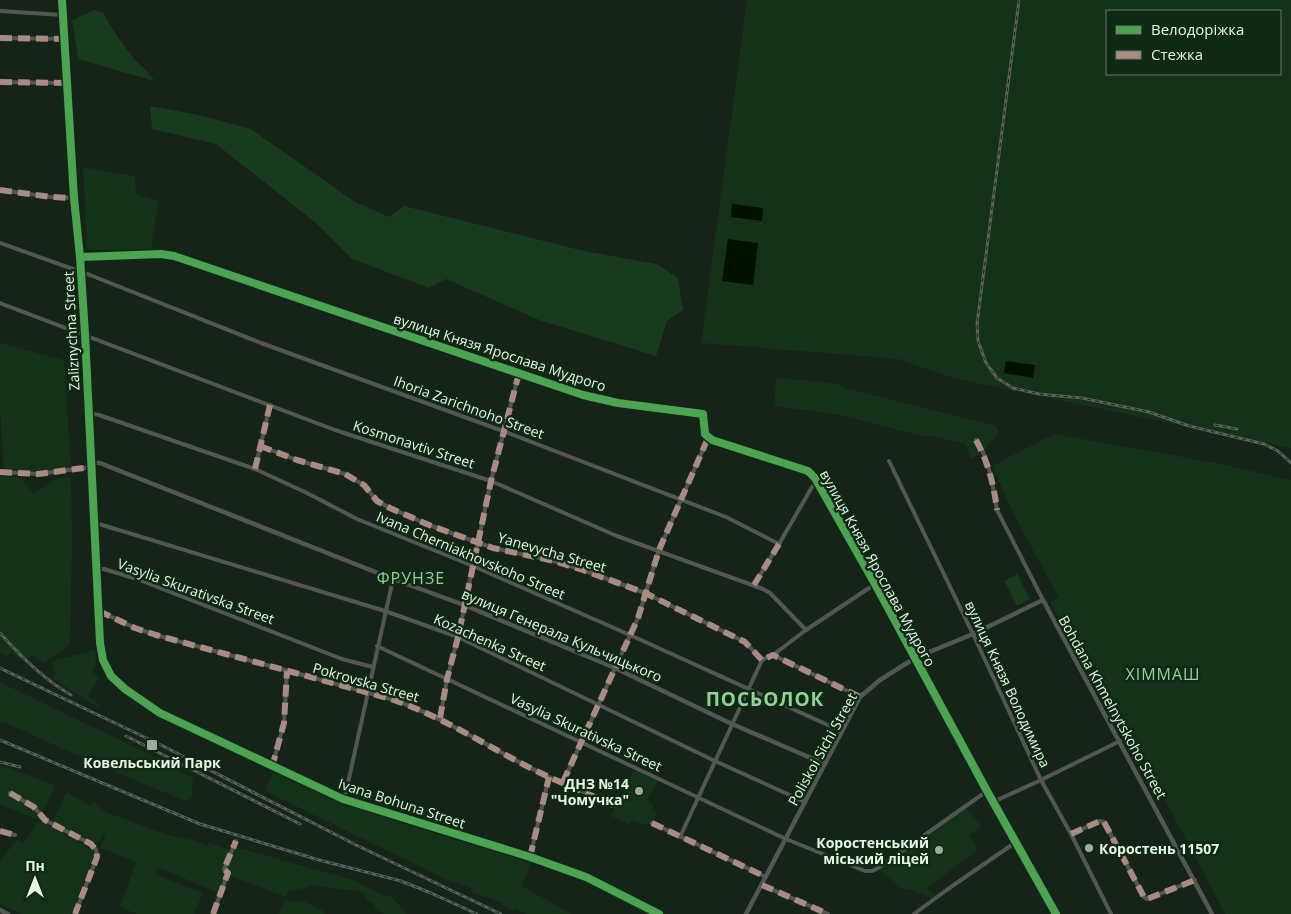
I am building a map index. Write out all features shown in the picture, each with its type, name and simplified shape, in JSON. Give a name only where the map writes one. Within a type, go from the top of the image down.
[{"type":"street","name":"Zaliznychna Street","points":[[62,0],[74,198],[85,334],[90,465],[103,660]]},
{"type":"street","points":[[0,11],[63,15]]},
{"type":"street","points":[[0,38],[65,38]]},
{"type":"street","points":[[0,82],[67,83]]},
{"type":"street","points":[[0,190],[74,198]]},
{"type":"street","name":"Ihoria Zarichnoho Street","points":[[0,243],[81,272],[261,343],[503,431],[726,517],[779,544]]},
{"type":"street","name":"вулиця Князя Ярослава Мудрого","points":[[80,257],[161,254],[174,256],[600,400],[704,414],[703,427],[708,438],[803,468],[812,474],[875,584],[986,791],[1056,914]]},
{"type":"street","name":"Kosmonavtiv Street","points":[[0,303],[342,433],[491,481],[617,536],[754,586],[770,593],[806,630]]},
{"type":"street","points":[[440,718],[491,481],[520,373]]},
{"type":"street","points":[[255,469],[270,405]]},
{"type":"street","name":"Ivana Cherniakhovskoho Street","points":[[88,413],[99,415],[255,469],[357,519],[473,566],[630,634],[841,731]]},
{"type":"street","points":[[563,782],[638,618],[659,550],[708,438]]},
{"type":"street","name":"Bohdana Khmelnytskoho Street","points":[[976,440],[983,452],[991,476],[997,510],[1042,600],[1212,914]]},
{"type":"street","name":"Yanevycha Street","points":[[260,446],[297,460],[345,474],[364,485],[377,501],[429,525],[478,543],[583,570],[645,593],[745,642],[762,660]]},
{"type":"street","name":"вулиця Князя Володимира","points":[[889,461],[1041,780],[1071,834],[1111,914]]},
{"type":"street","name":"вулиця Генерала Кульчицького","points":[[90,465],[100,463],[393,579],[464,605],[615,668],[732,724],[824,764]]},
{"type":"street","points":[[0,472],[38,474],[90,465]]},
{"type":"street","points":[[754,586],[812,487],[818,483]]},
{"type":"street","name":"Kozachenka Street","points":[[94,524],[385,611],[458,636],[715,761],[805,802]]},
{"type":"street","name":"Vasylia Skurativska Street","points":[[96,569],[104,569],[138,579],[342,659],[373,667]]},
{"type":"street","points":[[343,799],[393,579]]},
{"type":"street","points":[[680,837],[762,660],[773,655],[806,630],[875,584]]},
{"type":"street","name":"Poliskoi Sichi Street","points":[[746,914],[860,697],[880,680],[915,658],[973,634],[1042,600]]},
{"type":"street","name":"Pokrovska Street","points":[[99,611],[156,635],[416,707],[550,777],[615,806]]},
{"type":"street","name":"Vasylia Skurativska Street","points":[[377,646],[786,839],[865,871],[872,871],[986,791]]},
{"type":"street","points":[[773,655],[860,697]]},
{"type":"street","name":"Ivana Bohuna Street","points":[[103,660],[111,676],[125,689],[160,713],[343,799],[530,857],[588,878],[659,914]]},
{"type":"street","points":[[272,766],[284,723],[287,671]]},
{"type":"street","points":[[993,802],[1120,742]]},
{"type":"street","points":[[530,857],[550,777]]},
{"type":"street","points":[[10,793],[34,807],[45,820],[91,844],[96,850],[97,857],[75,914]]},
{"type":"street","points":[[1071,834],[1100,821],[1104,822],[1144,897],[1147,899],[1195,880]]},
{"type":"street","points":[[652,824],[766,877]]},
{"type":"street","points":[[0,831],[15,836]]},
{"type":"street","points":[[213,914],[228,873],[224,869],[236,841]]},
{"type":"street","points":[[914,914],[1016,842]]},
{"type":"street","points":[[762,885],[828,914]]},
{"type":"street","points":[[0,910],[8,914]]},
{"type":"shaded area","points":[[747,0],[1291,0],[1291,448],[957,379],[898,359],[701,343]]},
{"type":"shaded area","points":[[94,10],[103,13],[126,49],[154,81],[78,59],[72,20]]},
{"type":"shaded area","points":[[150,106],[199,115],[251,129],[355,202],[389,217],[404,206],[584,251],[657,264],[678,278],[683,310],[667,321],[656,356],[539,320],[446,279],[429,288],[352,259],[317,224],[216,144],[152,129]]},
{"type":"shaded area","points":[[83,167],[135,176],[136,194],[159,201],[152,240],[153,249],[143,251],[87,250]]},
{"type":"shaded area","points":[[732,204],[763,208],[762,221],[731,217]]},
{"type":"shaded area","points":[[728,239],[758,243],[753,285],[722,281]]},
{"type":"shaded area","points":[[0,343],[64,360],[71,466],[38,473],[4,470],[0,410]]},
{"type":"shaded area","points":[[1006,361],[1035,365],[1033,378],[1004,373]]},
{"type":"shaded area","points":[[776,378],[835,383],[846,388],[996,426],[999,432],[981,454],[971,459],[965,444],[927,435],[926,437],[921,436],[841,415],[774,406]]},
{"type":"shaded area","points":[[1054,434],[1217,463],[1291,480],[1291,914],[1225,914],[1068,615],[1059,619],[1050,602],[1059,598],[1015,517],[992,466]]},
{"type":"shaded area","points":[[0,476],[21,478],[34,494],[56,479],[71,477],[70,645],[43,663],[32,655],[23,662],[12,653],[7,656],[0,653]]},
{"type":"shaded area","points":[[1017,574],[1030,599],[1017,606],[1004,581]]},
{"type":"shaded area","points":[[95,650],[96,665],[92,672],[99,678],[88,697],[99,704],[97,707],[52,678],[56,672],[53,670],[52,661]]},
{"type":"shaded area","points":[[0,682],[159,759],[193,778],[192,797],[186,801],[0,722]]},
{"type":"shaded area","points":[[0,765],[55,785],[39,821],[0,804]]},
{"type":"shaded area","points":[[274,770],[344,804],[418,825],[531,863],[522,886],[572,914],[527,914],[515,908],[512,911],[502,906],[503,903],[472,893],[472,888],[447,880],[265,791]]},
{"type":"shaded area","name":"ДНЗ №14 \"Чомучка\"","points":[[633,770],[657,781],[647,801],[654,805],[652,810],[658,812],[652,823],[645,825],[631,820],[629,824],[611,816],[616,804],[620,806]]},
{"type":"shaded area","points":[[67,792],[90,806],[93,802],[106,812],[165,834],[188,840],[189,838],[207,846],[209,842],[230,850],[239,848],[354,880],[387,897],[389,894],[407,914],[384,914],[373,908],[375,904],[365,899],[366,894],[356,891],[310,885],[288,892],[286,897],[226,874],[218,893],[158,867],[155,874],[203,893],[194,914],[137,914],[120,907],[136,862],[100,848],[106,833],[103,833],[98,844],[54,822],[54,818]]},
{"type":"shaded area","name":"Коростенський міський ліцей","points":[[964,806],[982,826],[969,835],[977,848],[975,853],[927,888],[935,896],[932,899],[915,891],[900,888],[878,868]]},
{"type":"shaded area","points":[[39,821],[92,850],[95,856],[71,914],[21,914],[0,904],[0,861],[16,841],[19,840],[24,843]]},
{"type":"shaded area","points":[[284,900],[295,902],[301,900],[322,910],[325,914],[279,914]]},
{"type":"railway","points":[[1019,0],[977,324],[978,341],[986,363],[997,378],[1013,388],[1039,394],[1082,398],[1149,412],[1189,426],[1264,444],[1278,451],[1291,463]]},
{"type":"railway","points":[[1215,425],[1237,429]]},
{"type":"railway","points":[[0,633],[33,667],[71,695]]},
{"type":"railway","points":[[0,668],[161,745],[356,845],[501,914]]},
{"type":"railway","points":[[126,736],[300,824]]},
{"type":"railway","points":[[0,740],[200,824],[319,860],[401,881],[477,914]]},
{"type":"railway","points":[[0,762],[20,767]]},
{"type":"marked path","points":[[0,38],[65,39]]},
{"type":"marked path","points":[[0,82],[67,83]]},
{"type":"marked path","points":[[0,190],[74,198]]},
{"type":"marked path","points":[[440,718],[491,481],[519,373]]},
{"type":"marked path","points":[[255,469],[270,405]]},
{"type":"marked path","points":[[563,782],[638,618],[659,550],[708,438]]},
{"type":"marked path","points":[[976,440],[990,474],[997,510]]},
{"type":"marked path","points":[[260,446],[297,460],[345,474],[364,485],[377,501],[429,525],[493,548],[554,561],[583,570],[645,593],[745,642],[762,660],[773,655],[860,697]]},
{"type":"marked path","points":[[0,472],[38,474],[91,467]]},
{"type":"marked path","points":[[754,585],[779,544]]},
{"type":"marked path","points":[[99,611],[135,628],[156,635],[391,699],[451,725],[549,777],[615,806]]},
{"type":"marked path","points":[[272,767],[284,723],[287,671]]},
{"type":"marked path","points":[[530,857],[549,777]]},
{"type":"marked path","points":[[10,793],[34,807],[45,820],[91,844],[96,850],[97,857],[75,914]]},
{"type":"marked path","points":[[1071,834],[1100,821],[1104,822],[1144,897],[1147,899],[1195,880]]},
{"type":"marked path","points":[[652,823],[766,877]]},
{"type":"marked path","points":[[0,831],[15,835]]},
{"type":"marked path","points":[[213,914],[228,873],[224,869],[236,841]]},
{"type":"marked path","points":[[762,885],[828,914]]},
{"type":"cycle path","points":[[62,0],[74,198],[85,334],[100,643],[103,660],[111,676],[125,689],[160,713],[343,799],[530,857],[586,877],[659,914]]},
{"type":"cycle path","points":[[80,257],[161,254],[174,256],[583,395],[618,403],[703,414],[705,434],[712,440],[808,471],[815,478],[875,584],[1056,914]]},
{"type":"place","name":"Ковельський Парк","points":[[152,745]]},
{"type":"place","name":"ДНЗ №14 \"Чомучка\"","points":[[639,791]]},
{"type":"place","name":"Коростень 11507","points":[[1089,848]]},
{"type":"place","name":"Коростенський міський ліцей","points":[[939,850]]},
{"type":"district","name":"ФРУНЗЕ","points":[[411,578]]},
{"type":"district","name":"ХІММАШ","points":[[1163,674]]},
{"type":"district","name":"ПОСЬОЛОК","points":[[765,699]]}]
